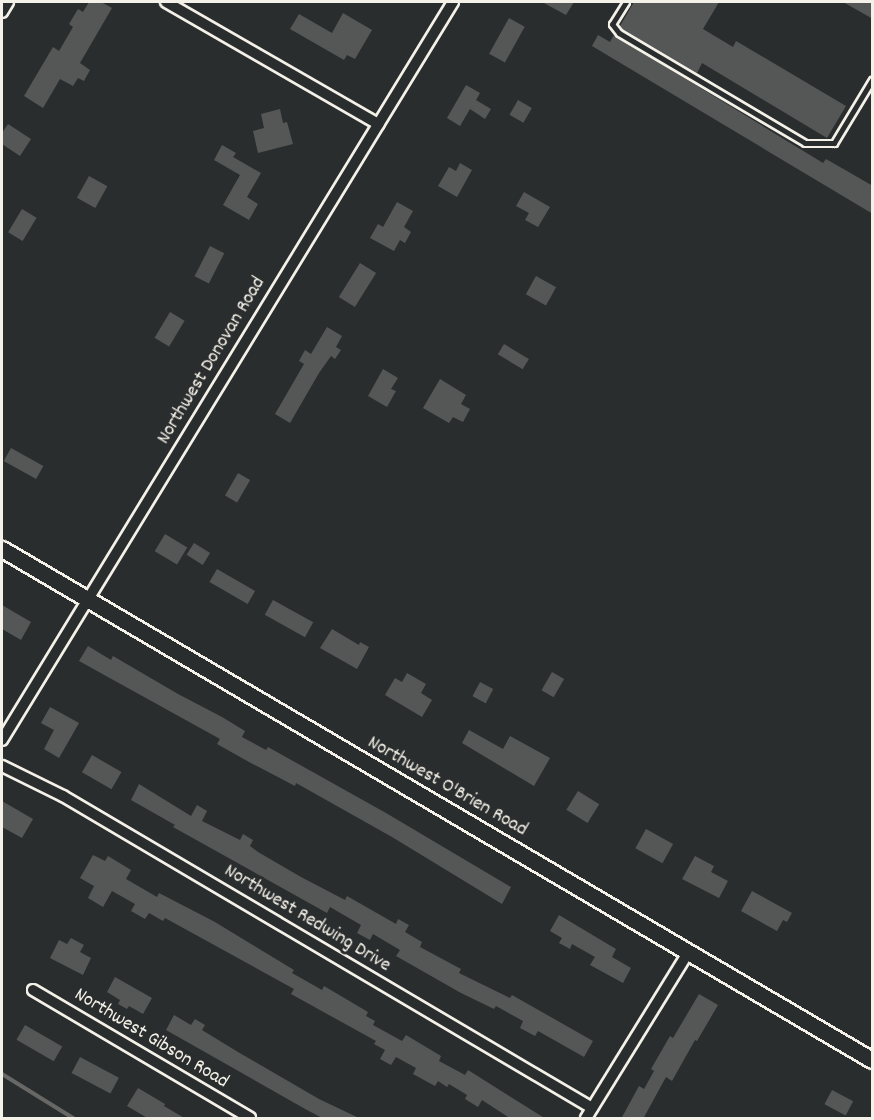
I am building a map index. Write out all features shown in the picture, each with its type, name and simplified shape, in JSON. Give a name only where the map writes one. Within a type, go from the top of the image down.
[{"type":"street","points":[[2,12],[8,2]]},
{"type":"street","points":[[166,2],[378,124]]},
{"type":"street","name":"Northwest Donovan Road","points":[[2,740],[453,2]]},
{"type":"street","name":"Northwest O'Brien Road","points":[[2,549],[688,953],[873,1059]]},
{"type":"street","name":"Northwest Redwing Drive","points":[[2,766],[63,796],[592,1108]]},
{"type":"street","points":[[586,1119],[688,953]]},
{"type":"street","name":"Northwest Gibson Road","points":[[33,990],[250,1119]]},
{"type":"lane","points":[[627,2],[612,24],[619,33],[805,143],[834,143],[873,80]]},
{"type":"building","points":[[89,2],[101,2],[112,8],[80,63],[90,70],[84,81],[78,78],[73,86],[60,79],[43,108],[24,96],[53,47],[59,51],[73,27],[69,24],[78,9],[83,12]]},
{"type":"building","points":[[542,2],[574,2],[566,15]]},
{"type":"building","points":[[634,2],[719,2],[703,29],[733,47],[736,41],[846,106],[827,138],[702,63],[697,73],[622,29],[620,26]]},
{"type":"building","points":[[843,2],[873,2],[873,19]]},
{"type":"building","points":[[343,13],[372,30],[355,59],[347,55],[344,60],[290,29],[299,14],[332,33]]},
{"type":"building","points":[[509,18],[525,27],[505,63],[489,54]]},
{"type":"building","points":[[598,35],[610,42],[614,35],[823,163],[826,159],[873,186],[873,214],[592,46]]},
{"type":"building","points":[[466,85],[480,93],[476,100],[491,109],[485,119],[470,109],[460,126],[447,118]]},
{"type":"building","points":[[518,100],[532,108],[523,123],[510,115]]},
{"type":"building","points":[[280,109],[283,123],[287,122],[293,144],[258,153],[253,131],[264,128],[261,114]]},
{"type":"building","points":[[8,124],[31,139],[20,156],[2,144],[2,133]]},
{"type":"building","points":[[222,145],[236,153],[233,157],[261,173],[247,197],[258,204],[249,220],[223,205],[240,175],[214,160]]},
{"type":"building","points":[[460,163],[472,170],[457,197],[438,186],[449,167],[456,171]]},
{"type":"building","points":[[89,176],[107,186],[95,208],[77,198]]},
{"type":"building","points":[[524,192],[550,207],[538,227],[525,220],[529,213],[516,206]]},
{"type":"building","points":[[397,202],[413,211],[404,227],[411,232],[405,243],[400,240],[394,251],[370,238],[378,224],[383,227]]},
{"type":"building","points":[[22,209],[37,218],[23,241],[8,232]]},
{"type":"building","points":[[210,246],[224,253],[209,284],[195,276]]},
{"type":"building","points":[[360,263],[376,273],[355,307],[339,297]]},
{"type":"building","points":[[536,276],[556,287],[546,306],[526,294]]},
{"type":"building","points":[[170,312],[185,321],[169,346],[155,338]]},
{"type":"building","points":[[327,327],[342,336],[336,347],[341,350],[335,359],[331,356],[319,373],[290,423],[275,414],[304,364],[299,361],[305,350],[311,354]]},
{"type":"building","points":[[504,344],[529,359],[523,369],[498,354]]},
{"type":"building","points":[[383,369],[398,378],[391,389],[396,391],[387,407],[368,396]]},
{"type":"building","points":[[440,379],[466,395],[461,404],[470,409],[463,422],[453,417],[449,423],[423,408]]},
{"type":"building","points":[[11,448],[43,466],[36,479],[4,461]]},
{"type":"building","points":[[238,473],[250,480],[237,503],[225,496]]},
{"type":"building","points":[[165,534],[187,547],[177,565],[155,551]]},
{"type":"building","points":[[194,543],[210,553],[203,565],[187,555]]},
{"type":"building","points":[[217,569],[255,591],[248,604],[209,582]]},
{"type":"building","points":[[273,600],[313,622],[305,637],[265,615]]},
{"type":"building","points":[[2,605],[31,622],[21,640],[2,629]]},
{"type":"building","points":[[332,629],[359,645],[360,642],[369,647],[357,669],[320,648]]},
{"type":"building","points":[[88,646],[111,660],[113,656],[222,717],[245,731],[242,737],[266,750],[268,747],[511,887],[502,904],[392,837],[296,783],[295,786],[249,762],[217,744],[220,739],[79,661]]},
{"type":"building","points":[[552,672],[564,679],[554,697],[542,690]]},
{"type":"building","points":[[407,673],[426,684],[421,693],[432,700],[422,717],[385,695],[395,678],[402,682]]},
{"type":"building","points":[[480,682],[493,689],[486,703],[472,696]]},
{"type":"building","points":[[50,707],[79,723],[59,758],[44,749],[54,730],[41,723]]},
{"type":"building","points":[[469,730],[503,749],[510,736],[550,758],[534,786],[462,743]]},
{"type":"building","points":[[92,755],[121,772],[111,789],[82,772]]},
{"type":"building","points":[[139,784],[191,816],[197,805],[207,811],[202,821],[240,840],[243,834],[253,840],[250,846],[258,852],[301,877],[345,900],[347,896],[396,924],[398,919],[409,925],[405,932],[422,942],[420,947],[461,969],[459,973],[510,998],[512,995],[593,1041],[584,1057],[538,1031],[535,1036],[520,1028],[523,1021],[496,1006],[494,1009],[461,993],[396,956],[400,950],[373,934],[370,940],[357,933],[361,925],[330,907],[327,913],[173,827],[175,825],[131,800]]},
{"type":"building","points":[[578,791],[599,804],[588,823],[566,810]]},
{"type":"building","points":[[2,801],[33,819],[22,838],[2,827]]},
{"type":"building","points":[[646,829],[673,844],[662,863],[635,848]]},
{"type":"building","points":[[93,855],[105,861],[108,856],[131,870],[126,879],[157,897],[159,893],[215,922],[294,970],[292,973],[322,990],[324,986],[368,1012],[366,1016],[375,1021],[373,1025],[402,1041],[406,1035],[441,1056],[439,1061],[465,1075],[468,1070],[546,1119],[511,1119],[482,1100],[478,1107],[465,1099],[467,1095],[449,1084],[447,1087],[438,1081],[435,1086],[413,1074],[416,1068],[396,1057],[391,1065],[380,1059],[385,1050],[374,1044],[376,1041],[291,994],[294,989],[165,918],[163,921],[149,913],[145,919],[131,911],[135,904],[112,891],[103,907],[88,898],[94,886],[80,878]]},
{"type":"building","points":[[695,856],[714,866],[711,872],[728,881],[719,898],[682,879]]},
{"type":"building","points":[[752,891],[792,913],[787,922],[783,920],[777,931],[741,911]]},
{"type":"building","points":[[559,915],[616,949],[612,957],[631,968],[623,983],[590,965],[595,957],[572,944],[570,949],[559,943],[562,938],[550,931]]},
{"type":"building","points":[[71,938],[84,945],[80,952],[91,958],[83,975],[50,958],[59,940],[67,944]]},
{"type":"building","points":[[115,977],[152,998],[143,1014],[129,1006],[127,1009],[118,1004],[120,1000],[107,992]]},
{"type":"building","points":[[699,994],[718,1005],[697,1041],[695,1040],[672,1081],[666,1077],[643,1119],[621,1119],[639,1086],[644,1089],[654,1071],[651,1069],[670,1036],[673,1038]]},
{"type":"building","points":[[174,1015],[191,1025],[195,1019],[205,1025],[202,1030],[238,1052],[319,1099],[361,1119],[324,1119],[307,1110],[166,1030]]},
{"type":"building","points":[[25,1025],[62,1046],[54,1061],[16,1040]]},
{"type":"building","points":[[80,1057],[119,1078],[110,1094],[72,1073]]},
{"type":"building","points":[[138,1088],[186,1119],[149,1119],[127,1106]]},
{"type":"building","points":[[832,1090],[853,1101],[846,1115],[824,1104]]},
{"type":"waterway","points":[[2,1074],[73,1118]]}]
